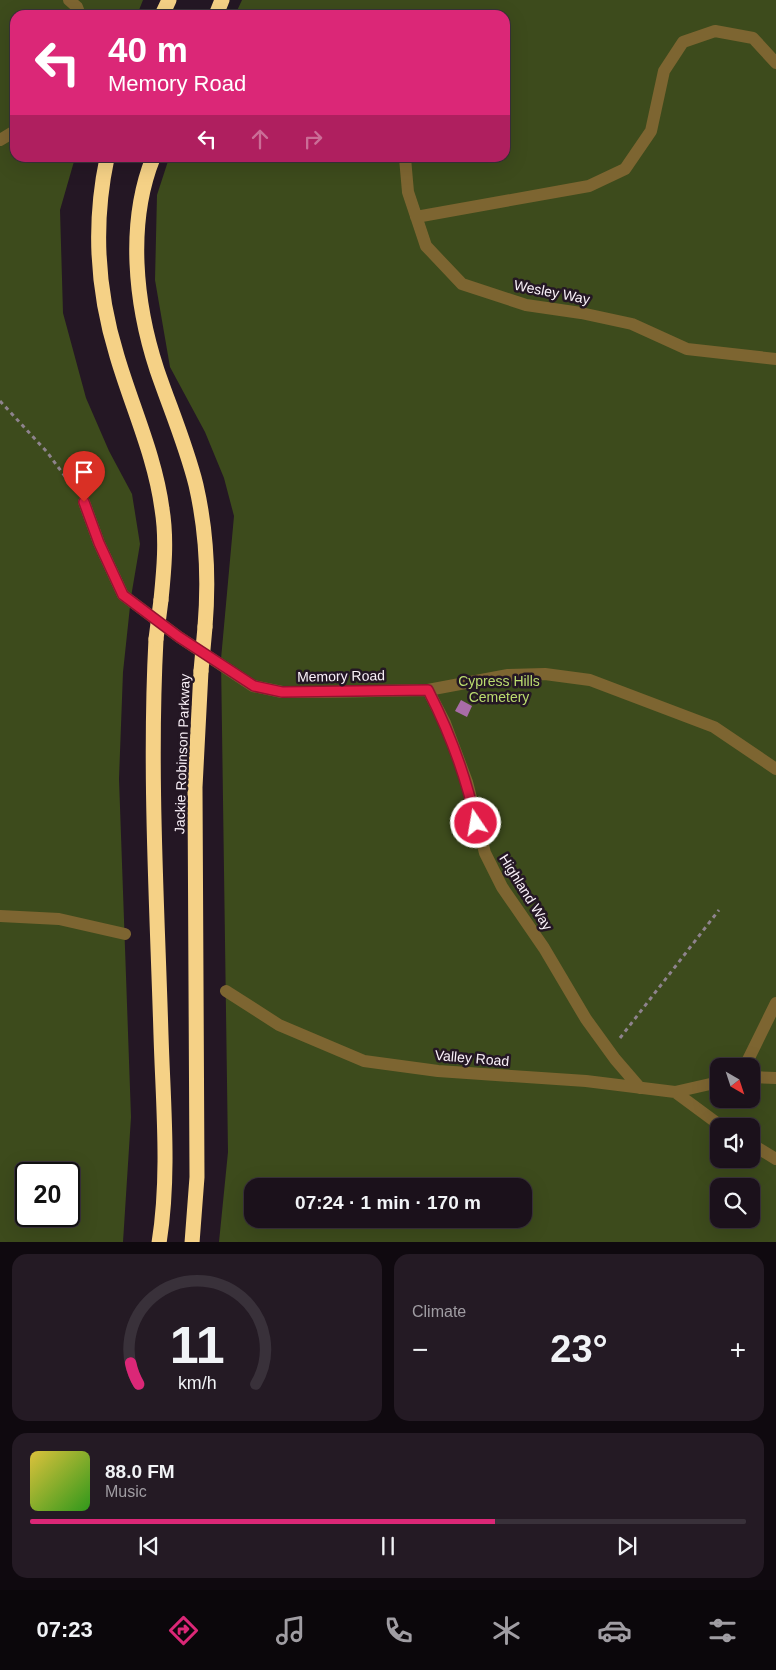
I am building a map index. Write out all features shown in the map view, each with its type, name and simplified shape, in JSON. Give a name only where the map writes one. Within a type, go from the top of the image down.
[{"type":"highway","name":"Jackie Robinson Parkway","points":[[106,162],[102,178],[98,228],[100,278],[117,357],[148,449],[159,489],[165,528],[161,600],[156,639],[152,726],[164,1145],[164,1201],[159,1242]]},
{"type":"highway","name":"Jackie Robinson Parkway","points":[[152,162],[144,187],[140,211],[138,274],[144,319],[156,368],[188,454],[202,513],[208,570],[195,787],[197,1177],[192,1242]]},
{"type":"lane","points":[[69,0],[78,10]]},
{"type":"lane","points":[[416,217],[589,186],[625,169],[651,131],[664,71],[683,42],[715,31],[753,38],[776,63]]},
{"type":"lane","name":"Wesley Way","points":[[405,162],[408,192],[426,246],[462,284],[526,305],[581,313],[632,324],[687,349],[776,359]]},
{"type":"lane","name":"Memory Road","points":[[84,502],[99,543],[123,595],[179,637],[254,686],[282,692],[428,690],[508,675],[544,674],[590,680],[714,727],[776,769]]},
{"type":"lane","name":"Highland Way","points":[[428,690],[445,724],[467,782],[485,853],[502,887],[544,948],[586,1019],[640,1088]]},
{"type":"lane","points":[[0,916],[59,919],[125,934]]},
{"type":"lane","name":"Valley Road","points":[[226,991],[278,1025],[364,1061],[438,1071],[586,1082],[675,1092],[710,1118]]},
{"type":"lane","points":[[749,1058],[776,1002]]},
{"type":"lane","points":[[760,1077],[776,1078]]},
{"type":"lane","points":[[675,1092],[710,1084]]},
{"type":"lane","points":[[760,1149],[776,1159]]},
{"type":"path","points":[[0,401],[47,452],[84,502]]},
{"type":"path","points":[[610,1051],[719,910]]},
{"type":"green space","points":[[0,0],[143,0],[139,10],[10,10],[10,162],[74,162],[60,210],[63,313],[86,398],[109,451],[132,494],[140,544],[131,597],[123,672],[119,779],[131,1117],[123,1242],[0,1242]]},
{"type":"green space","name":"Cypress Hills Cemetery","points":[[242,0],[776,0],[776,1242],[219,1242],[228,1152],[221,659],[234,516],[224,478],[205,432],[170,367],[155,280],[157,195],[168,162],[510,162],[510,10],[237,10]]},
{"type":"building","points":[[461,700],[472,706],[467,717],[455,711]]},
{"type":"route","points":[[84,502],[99,543],[123,595],[179,637],[254,686],[282,692],[428,690],[445,724],[467,782],[476,823]]}]
